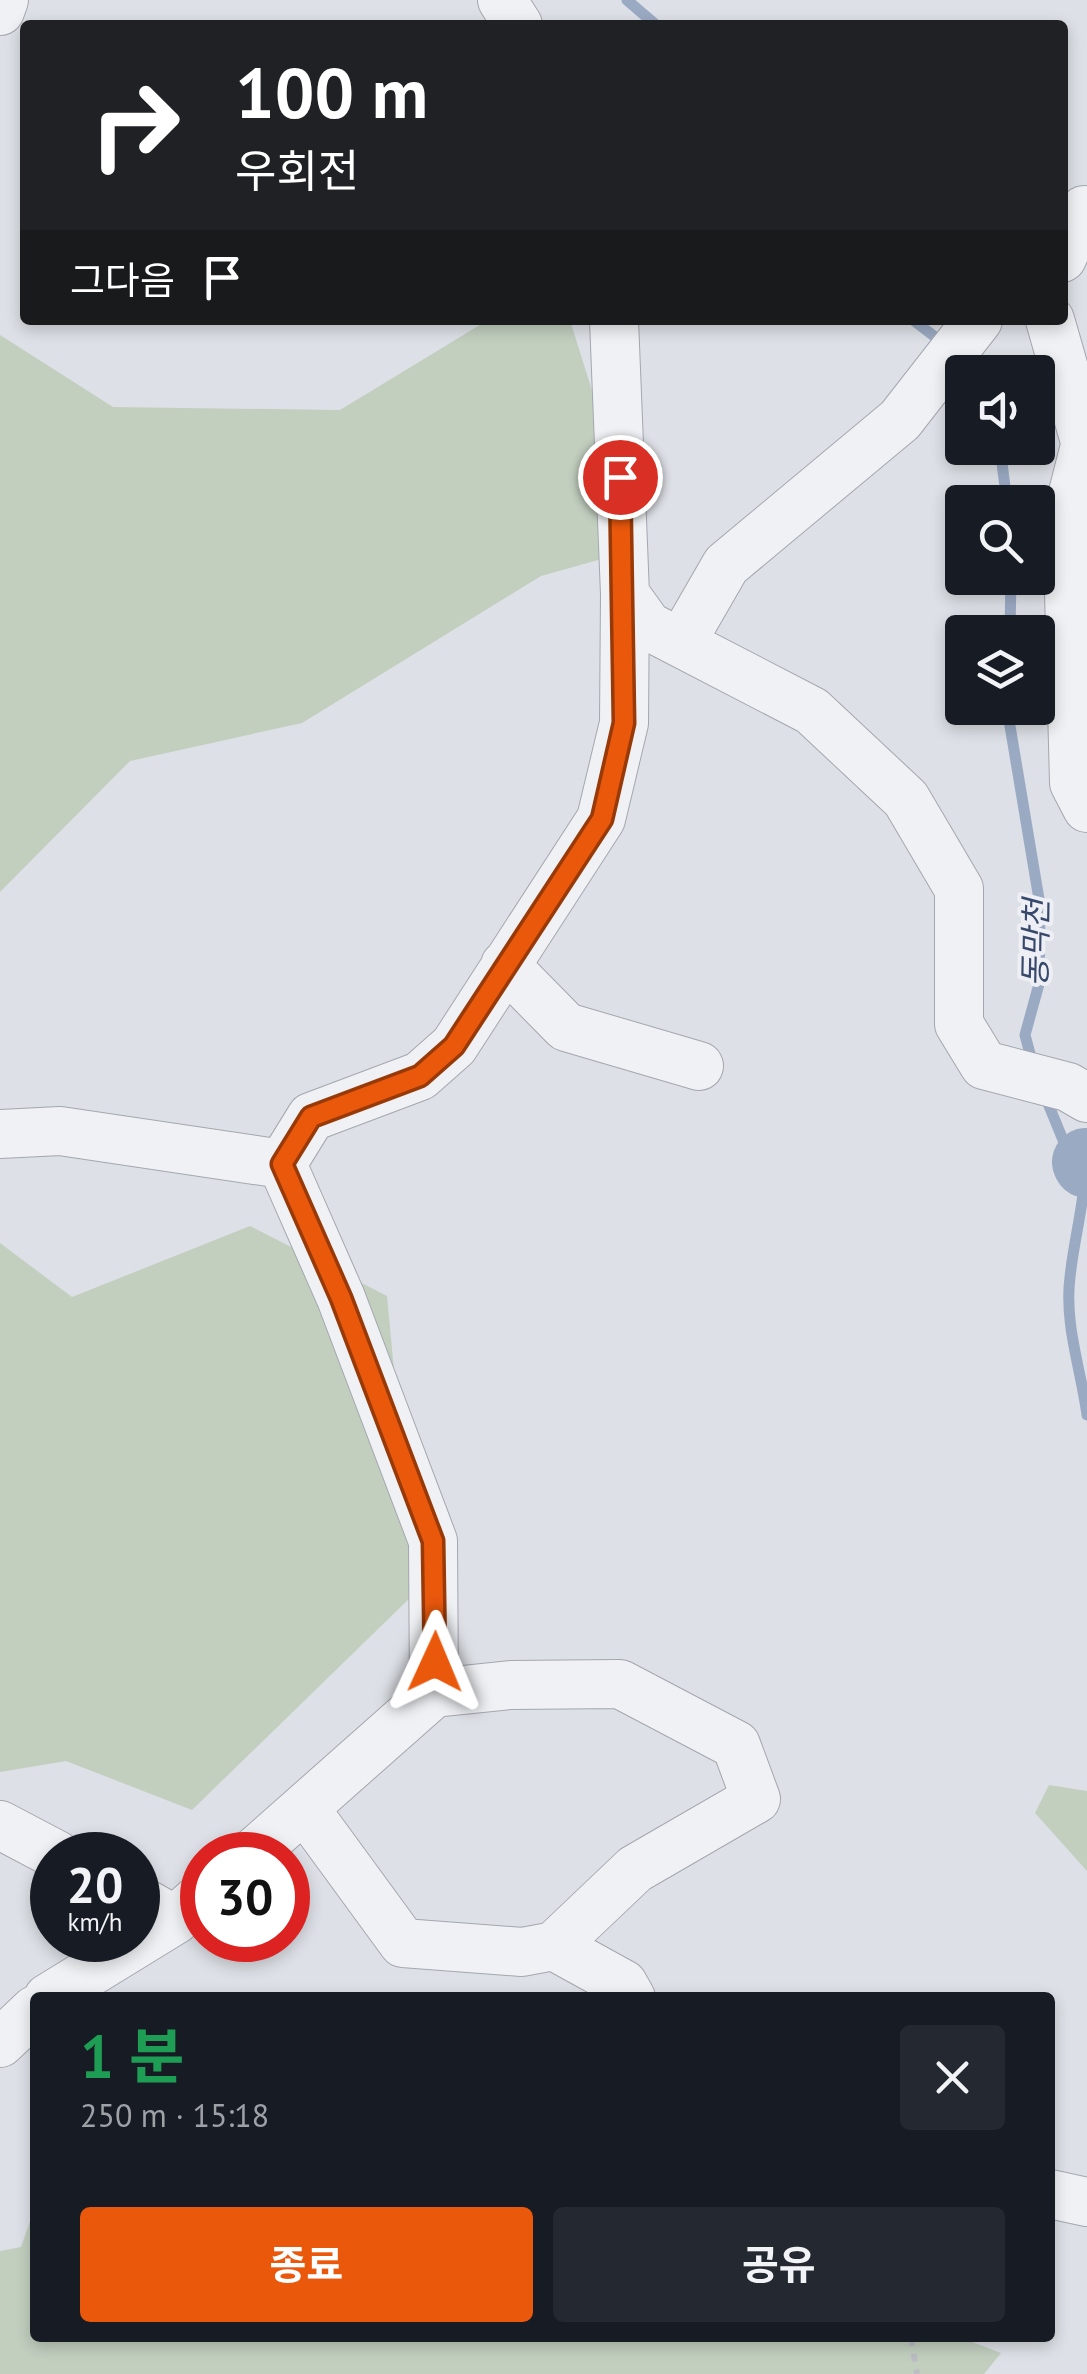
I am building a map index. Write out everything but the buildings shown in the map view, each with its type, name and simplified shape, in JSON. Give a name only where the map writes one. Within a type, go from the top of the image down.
[{"type":"street","points":[[0,11],[4,0]]},
{"type":"street","points":[[1068,241],[1078,212]]},
{"type":"street","points":[[282,1164],[311,1117],[420,1076],[454,1046],[602,819],[624,723],[625,594],[614,325]]},
{"type":"street","points":[[681,642],[726,566],[900,420],[974,325]]},
{"type":"street","points":[[1052,325],[1086,438],[1066,516],[1074,784],[1087,808]]},
{"type":"street","points":[[625,594],[648,626],[812,711],[906,798],[958,889],[959,1024],[984,1065],[1081,1083]]},
{"type":"street","points":[[504,965],[566,1027],[699,1066]]},
{"type":"street","points":[[0,1134],[60,1131],[282,1164]]},
{"type":"street","points":[[282,1164],[341,1298],[433,1541],[434,1694]]},
{"type":"street","points":[[278,1832],[434,1694],[510,1685],[620,1684],[736,1745],[756,1800],[635,1869],[554,1946],[522,1952],[404,1943],[306,1809]]},
{"type":"street","points":[[0,1824],[30,1840]]},
{"type":"street","points":[[56,1992],[172,1905]]},
{"type":"street","points":[[554,1946],[623,1984],[628,1992]]},
{"type":"street","points":[[0,2043],[30,2015]]},
{"type":"street","points":[[1055,2195],[1087,2202]]},
{"type":"path","points":[[912,2342],[918,2374]]},
{"type":"green space","points":[[480,325],[572,325],[641,548],[541,576],[302,723],[130,761],[0,892],[0,335],[113,407],[340,410]]},
{"type":"green space","points":[[250,1226],[387,1296],[415,1593],[192,1810],[66,1761],[0,1772],[0,1243],[72,1297]]},
{"type":"green space","points":[[1049,1785],[1087,1791],[1087,1871],[1035,1813]]},
{"type":"green space","points":[[30,2221],[30,2342],[972,2342],[1001,2353],[984,2374],[0,2374],[0,2251],[21,2247]]},
{"type":"waterway","name":"동막천","points":[[627,0],[650,20]]},
{"type":"waterway","name":"동막천","points":[[920,325],[947,346]]},
{"type":"waterway","name":"동막천","points":[[1002,465],[1005,485]]},
{"type":"waterway","name":"동막천","points":[[1010,615],[1011,595]]},
{"type":"waterway","name":"동막천","points":[[1010,725],[1040,905],[1039,984],[1025,1035],[1033,1065]]},
{"type":"waterway","name":"동막천","points":[[1045,1096],[1063,1140],[1086,1162],[1069,1295],[1071,1329],[1087,1415]]},
{"type":"route","points":[[435,1662],[433,1541],[341,1298],[282,1164],[311,1117],[420,1076],[454,1046],[533,919],[602,819],[624,723],[625,594],[620,477]]}]
